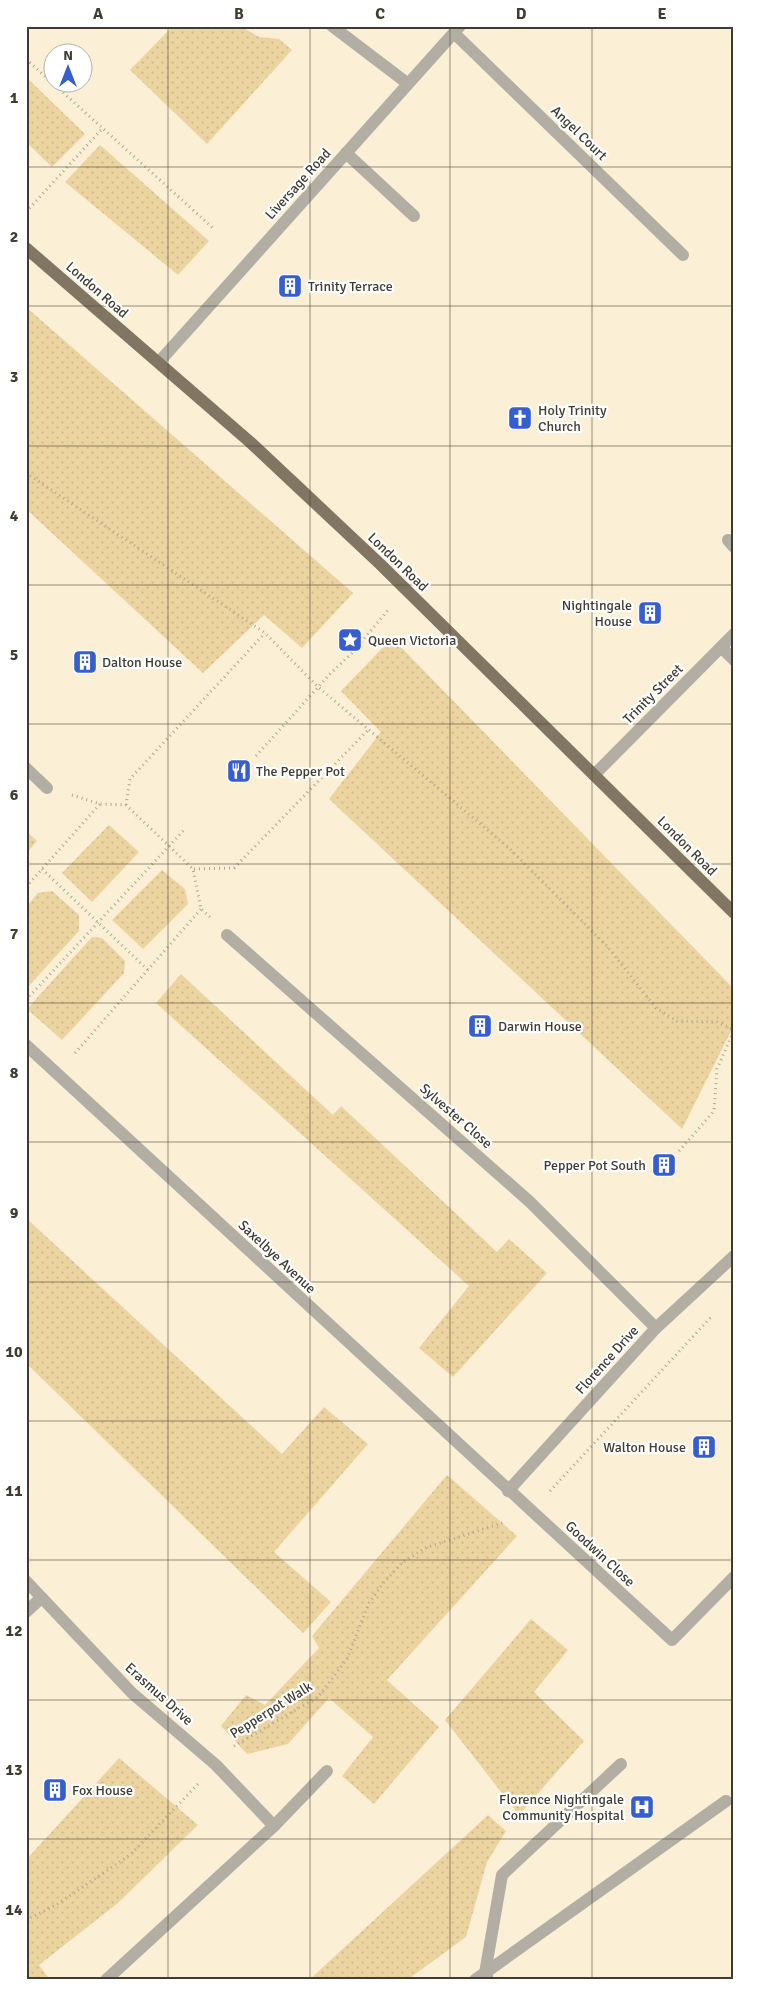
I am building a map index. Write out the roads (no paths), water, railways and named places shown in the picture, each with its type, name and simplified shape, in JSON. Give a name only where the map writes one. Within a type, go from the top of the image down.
[{"type":"main road","name":"London Road","points":[[26,248],[250,442],[406,590],[734,913]]},
{"type":"street","points":[[332,26],[408,83]]},
{"type":"street","name":"Liversage Road","points":[[159,362],[457,30]]},
{"type":"street","name":"Angel Court","points":[[457,30],[683,256]]},
{"type":"street","points":[[346,152],[414,216]]},
{"type":"street","name":"Trinity Street","points":[[594,775],[734,634]]},
{"type":"street","points":[[721,647],[734,660]]},
{"type":"street","points":[[26,768],[47,788]]},
{"type":"street","name":"Sylvester Close","points":[[227,935],[530,1202],[656,1328]]},
{"type":"street","name":"Saxelbye Avenue","points":[[26,1045],[508,1491]]},
{"type":"street","name":"Florence Drive","points":[[508,1491],[656,1328],[734,1256]]},
{"type":"street","name":"Goodwin Close","points":[[508,1491],[672,1640],[734,1577]]},
{"type":"street","name":"Erasmus Drive","points":[[26,1581],[132,1693],[216,1765],[274,1826]]},
{"type":"street","points":[[26,1612],[41,1598]]},
{"type":"street","points":[[483,1977],[502,1875],[621,1764]]},
{"type":"street","points":[[106,1980],[274,1826],[326,1771]]},
{"type":"street","points":[[483,1977],[726,1801]]},
{"type":"place","name":"Trinity Terrace","points":[[290,286]]},
{"type":"place","name":"Holy Trinity Church","points":[[520,418]]},
{"type":"place","name":"Nightingale House","points":[[650,613]]},
{"type":"place","name":"Queen Victoria","points":[[350,640]]},
{"type":"place","name":"Dalton House","points":[[85,662]]},
{"type":"place","name":"The Pepper Pot","points":[[239,771]]},
{"type":"place","name":"Darwin House","points":[[480,1026]]},
{"type":"place","name":"Pepper Pot South","points":[[664,1165]]},
{"type":"place","name":"Walton House","points":[[704,1447]]},
{"type":"place","name":"Fox House","points":[[55,1790]]},
{"type":"place","name":"Florence Nightingale Community Hospital","points":[[642,1807]]}]
